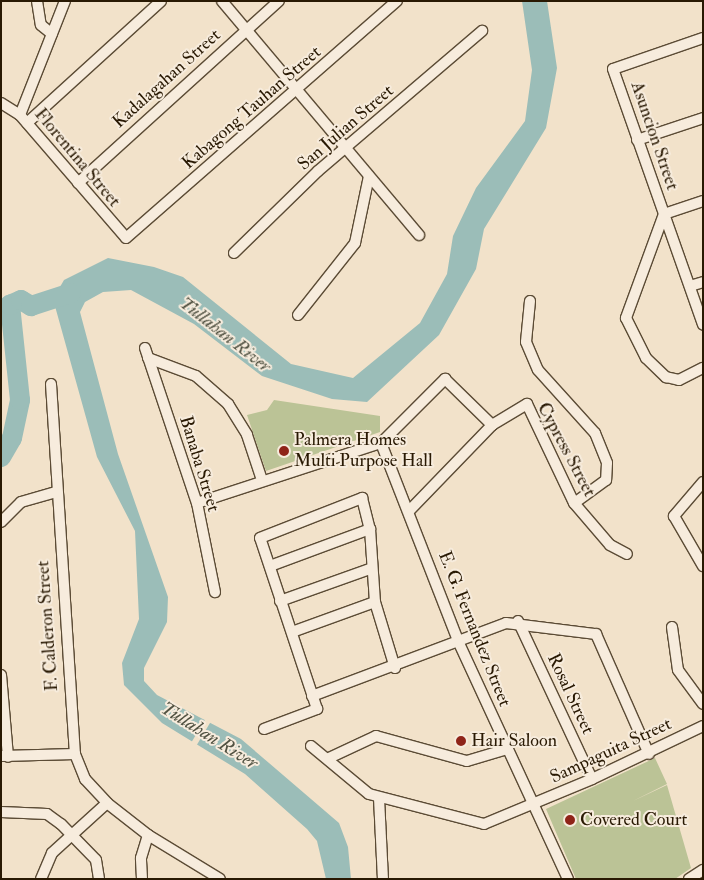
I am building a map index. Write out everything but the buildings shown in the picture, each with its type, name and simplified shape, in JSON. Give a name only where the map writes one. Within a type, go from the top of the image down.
[{"type":"street","points":[[37,1],[40,25],[52,34]]},
{"type":"street","points":[[24,119],[65,1]]},
{"type":"street","points":[[24,119],[162,1]]},
{"type":"street","points":[[222,1],[419,235]]},
{"type":"street","name":"Kadalagahan Street","points":[[78,183],[280,1]]},
{"type":"street","name":"Kabagong Tauhan Street","points":[[126,238],[397,1]]},
{"type":"street","name":"San Julian Street","points":[[234,253],[347,149],[482,31]]},
{"type":"street","name":"Asuncion Street","points":[[703,38],[613,69],[703,324]]},
{"type":"street","name":"Florentina Street","points":[[1,102],[24,119],[126,238]]},
{"type":"street","points":[[637,140],[703,118]]},
{"type":"street","points":[[298,315],[355,243],[369,176]]},
{"type":"street","points":[[664,214],[703,202]]},
{"type":"street","name":"Asuncion Street","points":[[664,214],[626,318],[646,358],[666,377],[679,380],[703,368]]},
{"type":"street","points":[[690,286],[703,282]]},
{"type":"street","points":[[530,301],[526,342],[538,370],[595,433],[607,463],[606,480],[574,503]]},
{"type":"street","name":"Banaba Street","points":[[215,592],[196,503],[146,353],[196,376],[228,404],[246,435],[262,480]]},
{"type":"street","points":[[196,503],[262,480],[381,444],[445,379],[492,425]]},
{"type":"street","name":"F. Calderon Street","points":[[51,384],[55,492],[75,754],[85,778],[107,803],[148,835],[220,879]]},
{"type":"street","name":"Cypress Street","points":[[409,511],[492,425],[527,404],[574,503],[610,545],[627,554]]},
{"type":"street","name":"E. G. Fernandez Street","points":[[381,444],[409,511],[458,642],[568,879]]},
{"type":"street","points":[[702,564],[674,516],[703,482]]},
{"type":"street","points":[[1,522],[21,502],[55,492]]},
{"type":"street","points":[[264,729],[315,713],[312,696],[292,632],[260,538],[362,498],[370,529],[370,569],[375,602],[395,668]]},
{"type":"street","points":[[270,566],[370,529]]},
{"type":"street","points":[[280,600],[370,569]]},
{"type":"street","points":[[292,632],[375,602]]},
{"type":"street","points":[[312,696],[395,668],[458,642],[518,621],[596,634],[649,754]]},
{"type":"street","name":"Rosal Street","points":[[518,621],[592,780]]},
{"type":"street","points":[[672,627],[678,670],[703,704]]},
{"type":"street","points":[[1,675],[5,756],[75,754]]},
{"type":"street","name":"Sampaguita Street","points":[[311,746],[329,758],[355,784],[379,798],[484,824],[533,806],[592,780],[649,754],[703,726]]},
{"type":"street","points":[[329,758],[376,736],[467,760],[507,749]]},
{"type":"street","points":[[379,798],[383,879]]},
{"type":"street","points":[[41,879],[52,853],[107,803]]},
{"type":"street","points":[[1,812],[47,814],[74,834],[96,860],[99,879]]},
{"type":"street","points":[[142,879],[142,853],[148,835]]},
{"type":"street","points":[[689,879],[703,870]]},
{"type":"green space","points":[[274,400],[380,416],[380,432],[266,471],[247,415],[267,410]]},
{"type":"green space","points":[[655,758],[667,784],[633,801],[667,785],[691,868],[675,879],[576,879],[546,809]]},
{"type":"water","name":"Tullahan River","points":[[522,1],[547,1],[557,68],[546,128],[484,229],[476,269],[439,335],[367,402],[332,399],[262,376],[194,324],[131,290],[103,292],[85,302],[80,312],[118,454],[168,597],[167,622],[144,668],[144,681],[157,695],[241,739],[339,823],[348,847],[351,879],[326,879],[317,841],[307,829],[245,774],[162,723],[124,685],[122,663],[139,619],[135,531],[97,457],[53,299],[64,280],[108,258],[154,267],[183,277],[291,364],[353,378],[420,323],[447,274],[453,236],[476,188],[525,121],[532,70]]},
{"type":"pier","points":[[206,718],[211,721],[195,749],[190,745]]},
{"type":"waterway","points":[[1,457],[12,438],[20,400],[10,305],[21,300],[31,306],[71,293]]},
{"type":"place","name":"Palmera Homes Multi Purpose Hall","points":[[284,451]]},
{"type":"place","name":"Hair Saloon","points":[[461,741]]},
{"type":"place","name":"Covered Court","points":[[570,820]]}]
